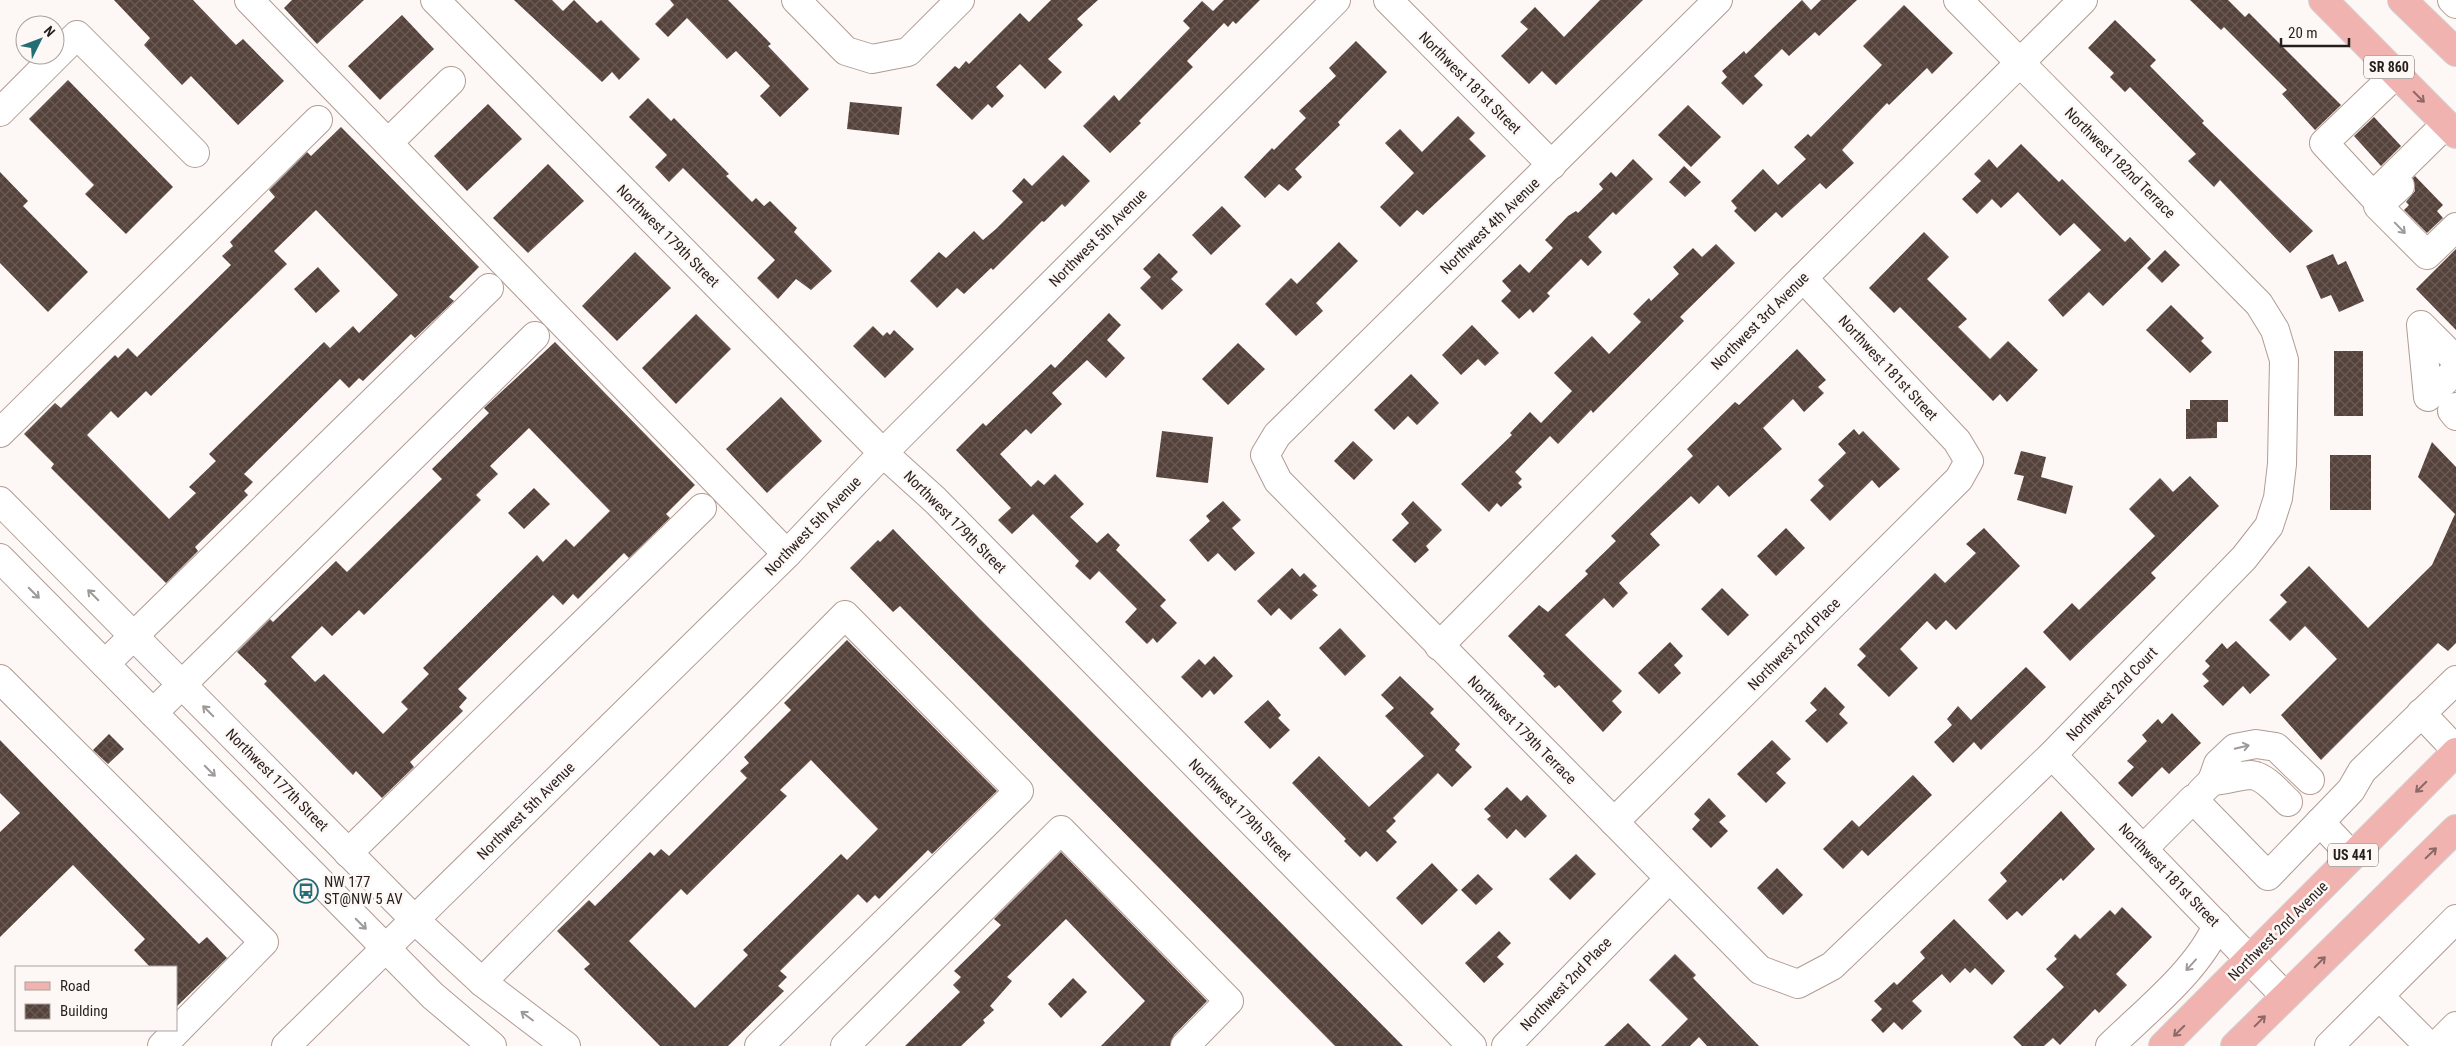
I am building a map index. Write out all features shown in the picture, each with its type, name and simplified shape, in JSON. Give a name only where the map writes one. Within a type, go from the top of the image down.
[{"type":"main road","name":"SR 860","points":[[2323,0],[2452,131]]},
{"type":"main road","points":[[2402,0],[2454,47]]},
{"type":"main road","name":"Northwest 2nd Avenue","points":[[2163,1046],[2456,751]]},
{"type":"main road","points":[[2235,1046],[2456,830]]},
{"type":"street","points":[[249,0],[787,554]]},
{"type":"street","points":[[796,0],[846,50],[872,59],[908,52],[960,0]]},
{"type":"street","name":"Northwest 5th Avenue","points":[[286,1046],[787,554],[883,454],[1336,0]]},
{"type":"street","name":"Northwest 181st Street","points":[[1388,0],[1552,165]]},
{"type":"street","name":"Northwest 4th Avenue","points":[[1265,455],[1277,434],[1718,0]]},
{"type":"street","name":"Northwest 182nd Terrace","points":[[1958,0],[2259,304],[2275,330]]},
{"type":"street","name":"Northwest 3rd Avenue","points":[[1439,646],[2019,61],[2083,0]]},
{"type":"street","points":[[2452,0],[2456,4]]},
{"type":"street","name":"Northwest 179th Street","points":[[441,2],[883,454],[935,500],[1472,1046]]},
{"type":"street","points":[[0,112],[77,35],[195,153]]},
{"type":"street","points":[[2396,74],[2324,143],[2373,196],[2452,131]]},
{"type":"street","points":[[388,143],[451,81]]},
{"type":"street","points":[[0,433],[318,120]]},
{"type":"street","points":[[2452,131],[2378,206],[2427,255],[2456,227]]},
{"type":"street","name":"Northwest 181st Street","points":[[1803,278],[1957,441],[1969,462]]},
{"type":"street","points":[[105,664],[489,288]]},
{"type":"street","points":[[2456,360],[2421,325],[2428,397],[2456,370]]},
{"type":"street","name":"Northwest 2nd Court","points":[[1798,984],[1832,966],[2052,755],[2244,558],[2269,526],[2278,498],[2282,464],[2284,360],[2275,330]]},
{"type":"street","points":[[153,713],[535,336]]},
{"type":"street","points":[[2456,407],[2452,411],[2456,416]]},
{"type":"street","name":"Northwest 179th Terrace","points":[[1265,455],[1278,481],[1760,970],[1798,984]]},
{"type":"street","name":"Northwest 2nd Place","points":[[1614,822],[1959,480],[1969,462]]},
{"type":"street","name":"Northwest 177th Street","points":[[0,501],[416,920],[482,982],[566,1046]]},
{"type":"street","points":[[348,852],[702,508]]},
{"type":"street","points":[[0,558],[386,949],[447,1009],[492,1046]]},
{"type":"street","points":[[482,982],[845,615],[1019,791],[758,1046]]},
{"type":"street","points":[[0,678],[264,942],[178,1030]]},
{"type":"street","points":[[2202,790],[2268,876],[2312,805],[2351,790],[2362,770],[2456,680]]},
{"type":"street","points":[[2421,713],[2456,751]]},
{"type":"street","name":"Northwest 181st Street","points":[[2052,755],[2285,996]]},
{"type":"street","points":[[2143,849],[2202,790],[2250,775],[2260,777],[2312,805],[2352,856]]},
{"type":"street","points":[[845,1046],[1061,830],[1230,1001],[1185,1046]]},
{"type":"street","name":"Northwest 2nd Place","points":[[1506,1046],[1669,879]]},
{"type":"street","points":[[2328,1046],[2456,919]]},
{"type":"street","points":[[2110,1046],[2190,967],[2209,943],[2217,925]]},
{"type":"street","points":[[2379,996],[2429,1046]]},
{"type":"street","points":[[2436,1046],[2456,1026]]},
{"type":"street","points":[[162,1046],[177,1031]]},
{"type":"building","points":[[114,0],[193,0],[236,45],[243,39],[284,81],[238,125],[191,76],[182,85],[144,45],[150,38]]},
{"type":"building","points":[[292,0],[364,0],[317,44],[284,8]]},
{"type":"building","points":[[514,0],[552,0],[563,11],[574,0],[597,23],[601,20],[640,59],[619,80],[612,72],[602,82]]},
{"type":"building","points":[[670,0],[728,0],[771,44],[768,46],[809,89],[780,117],[760,96],[770,86],[736,51],[727,59],[687,18],[668,37],[655,24],[674,5]]},
{"type":"building","points":[[1051,0],[1098,0],[1077,19],[1083,25],[1048,59],[1062,72],[1045,89],[1020,64],[996,87],[1004,96],[992,108],[988,104],[972,120],[936,85],[955,66],[959,69],[966,61],[969,64],[1020,13],[1029,22]]},
{"type":"building","points":[[1224,0],[1260,0],[1236,24],[1233,21],[1228,27],[1224,23],[1187,61],[1193,67],[1110,153],[1083,126],[1114,95],[1119,101],[1190,28],[1183,21],[1202,1],[1213,11]]},
{"type":"building","points":[[1600,0],[1643,0],[1556,85],[1542,71],[1529,84],[1501,56],[1528,29],[1520,22],[1535,7],[1564,37]]},
{"type":"building","points":[[1802,0],[1811,10],[1821,0],[1857,0],[1819,36],[1815,32],[1789,56],[1782,49],[1754,76],[1763,85],[1743,105],[1721,83],[1727,77],[1722,71],[1744,51],[1746,54]]},
{"type":"building","points":[[2190,0],[2228,0],[2245,17],[2249,13],[2341,105],[2315,130],[2282,94],[2287,90],[2224,27],[2221,30]]},
{"type":"building","points":[[1904,5],[1953,53],[1932,74],[1927,68],[1889,105],[1887,103],[1842,150],[1854,163],[1826,189],[1820,183],[1782,218],[1776,212],[1755,232],[1734,211],[1737,208],[1731,201],[1763,169],[1778,185],[1806,159],[1794,147],[1808,134],[1811,137],[1882,65],[1863,46]]},
{"type":"building","points":[[402,15],[434,49],[380,100],[348,66]]},
{"type":"building","points":[[2115,20],[2156,60],[2150,66],[2204,121],[2202,123],[2313,231],[2290,253],[2220,180],[2214,187],[2188,161],[2196,154],[2130,87],[2125,92],[2110,77],[2114,73],[2088,48]]},
{"type":"building","points":[[1356,41],[1387,72],[1338,122],[1340,125],[1295,169],[1302,177],[1288,191],[1279,184],[1265,198],[1244,177],[1272,148],[1274,150],[1306,118],[1299,111],[1336,76],[1329,68]]},
{"type":"building","points":[[68,80],[173,187],[126,234],[85,194],[94,185],[29,119]]},
{"type":"building","points":[[648,98],[671,121],[674,118],[729,174],[726,176],[752,202],[756,198],[764,206],[770,201],[797,228],[794,232],[832,271],[811,290],[796,279],[778,299],[757,278],[775,260],[683,168],[669,182],[655,167],[667,155],[629,117]]},
{"type":"building","points":[[850,102],[902,107],[899,135],[847,129]]},
{"type":"building","points":[[488,104],[522,139],[467,191],[434,156]]},
{"type":"building","points":[[1688,105],[1721,137],[1691,167],[1658,135]]},
{"type":"building","points":[[1458,116],[1475,133],[1469,139],[1486,156],[1423,215],[1417,210],[1400,227],[1380,207],[1414,173],[1385,143],[1400,129],[1422,152]]},
{"type":"building","points":[[2374,117],[2401,146],[2381,166],[2354,136]]},
{"type":"building","points":[[341,127],[479,267],[449,297],[454,301],[415,338],[411,334],[363,381],[359,378],[349,388],[340,379],[244,474],[253,482],[244,491],[248,495],[195,547],[198,551],[166,583],[51,468],[54,464],[24,434],[55,403],[61,408],[115,355],[118,358],[128,348],[137,357],[231,265],[222,256],[233,246],[230,242],[275,197],[269,190],[307,152],[311,156]],"holes":[[[316,210],[398,295],[359,333],[353,326],[330,348],[324,342],[209,454],[216,461],[189,487],[196,493],[169,519],[87,435],[111,411],[118,418],[146,391],[151,396],[287,264],[274,251]]]},
{"type":"building","points":[[2021,144],[2059,182],[2062,179],[2125,242],[2130,237],[2151,259],[2103,306],[2089,292],[2063,317],[2048,300],[2101,250],[2074,223],[2060,236],[2018,192],[2001,208],[1992,199],[1977,214],[1962,199],[1981,181],[1974,174],[1989,159],[1997,168]]},
{"type":"building","points":[[1063,155],[1090,181],[1065,207],[1062,204],[1044,222],[1042,221],[993,270],[991,268],[964,294],[957,288],[937,308],[910,281],[939,252],[946,258],[974,231],[983,240],[1023,202],[1012,191],[1024,178],[1032,186]]},
{"type":"building","points":[[1633,159],[1653,179],[1616,215],[1613,212],[1588,237],[1602,252],[1588,266],[1581,259],[1547,293],[1550,296],[1533,313],[1530,309],[1519,319],[1501,301],[1511,291],[1502,281],[1520,264],[1529,273],[1553,248],[1545,240],[1568,216],[1576,211],[1578,213],[1603,189],[1599,184],[1611,172],[1616,177]]},
{"type":"building","points":[[548,164],[584,201],[528,253],[493,218]]},
{"type":"building","points":[[1684,166],[1701,182],[1685,197],[1669,182]]},
{"type":"building","points":[[0,172],[28,201],[23,206],[88,272],[48,312],[0,263]]},
{"type":"building","points":[[2415,176],[2443,205],[2437,211],[2443,218],[2427,233],[2404,210],[2409,205],[2406,202],[2415,191],[2413,178]]},
{"type":"building","points":[[1222,206],[1241,226],[1211,255],[1192,235]]},
{"type":"building","points":[[1924,232],[1949,257],[1927,279],[1967,319],[1958,327],[1990,359],[2008,341],[2038,370],[2007,402],[2000,394],[1993,401],[1900,307],[1894,313],[1869,288]]},
{"type":"building","points":[[1339,242],[1358,261],[1316,303],[1323,311],[1296,336],[1265,304],[1291,278],[1297,284]]},
{"type":"building","points":[[1716,244],[1735,263],[1680,317],[1684,321],[1593,413],[1591,410],[1558,444],[1550,436],[1515,472],[1522,479],[1518,483],[1522,487],[1501,507],[1497,503],[1489,512],[1461,484],[1512,435],[1510,433],[1530,412],[1541,423],[1572,391],[1554,373],[1592,336],[1609,354],[1641,322],[1633,314],[1649,298],[1651,301],[1679,274],[1673,267],[1693,248],[1702,257]]},
{"type":"building","points":[[2456,249],[2456,330],[2416,289]]},
{"type":"building","points":[[2165,250],[2180,265],[2162,283],[2147,268]]},
{"type":"building","points":[[635,252],[671,288],[617,341],[582,306]]},
{"type":"building","points":[[1159,253],[1178,272],[1171,279],[1183,290],[1162,310],[1140,288],[1151,277],[1143,269]]},
{"type":"building","points":[[2333,254],[2338,265],[2346,261],[2364,301],[2339,312],[2331,295],[2321,299],[2306,266]]},
{"type":"building","points":[[318,267],[340,291],[316,313],[294,289]]},
{"type":"building","points":[[2171,305],[2204,338],[2201,341],[2212,352],[2190,373],[2146,330]]},
{"type":"building","points":[[1109,313],[1121,325],[1107,340],[1125,358],[1106,378],[1087,360],[1052,393],[1062,404],[1031,434],[1026,429],[1000,454],[1031,487],[1038,480],[1044,485],[1055,474],[1084,504],[1070,517],[1097,543],[1108,533],[1120,545],[1116,550],[1166,600],[1160,606],[1177,623],[1157,643],[1153,638],[1147,644],[1125,622],[1137,609],[1099,571],[1090,580],[1075,566],[1079,561],[1033,514],[1012,534],[998,520],[1011,508],[956,450],[983,423],[986,426],[1051,364],[1055,368]]},
{"type":"building","points":[[696,314],[731,349],[676,404],[642,368]]},
{"type":"building","points":[[1472,325],[1499,353],[1485,366],[1478,359],[1461,375],[1442,355]]},
{"type":"building","points":[[873,326],[883,336],[887,332],[890,335],[894,330],[914,349],[885,378],[853,346]]},
{"type":"building","points":[[555,342],[695,485],[666,514],[670,518],[629,558],[624,553],[578,599],[573,594],[563,605],[553,595],[458,689],[467,698],[459,707],[463,711],[410,762],[414,767],[382,798],[356,771],[353,775],[264,684],[267,681],[237,652],[270,619],[273,622],[336,561],[347,572],[442,479],[432,469],[489,413],[484,408]],"holes":[[[529,428],[610,511],[574,547],[566,539],[543,562],[537,555],[423,668],[429,674],[401,702],[408,709],[383,734],[324,674],[315,682],[291,657],[322,626],[332,636],[359,610],[364,615],[481,500],[476,495],[498,474],[490,466]]]},
{"type":"building","points":[[1238,343],[1265,369],[1228,405],[1202,379]]},
{"type":"building","points":[[1797,349],[1826,380],[1818,387],[1824,393],[1804,412],[1793,399],[1763,428],[1782,449],[1729,497],[1718,485],[1699,504],[1691,496],[1650,534],[1660,545],[1619,583],[1628,593],[1613,608],[1604,598],[1565,635],[1622,691],[1612,701],[1622,712],[1603,732],[1559,685],[1555,688],[1543,676],[1545,674],[1508,636],[1539,605],[1548,612],[1588,574],[1585,571],[1616,541],[1611,536],[1693,456],[1687,449],[1735,402],[1739,405]]},
{"type":"building","points":[[2334,351],[2363,351],[2363,416],[2334,416]]},
{"type":"building","points":[[1411,374],[1439,403],[1417,425],[1408,416],[1394,430],[1374,410]]},
{"type":"building","points":[[781,397],[822,441],[767,493],[726,449]]},
{"type":"building","points":[[2190,400],[2228,400],[2228,422],[2217,422],[2217,438],[2186,439],[2186,409],[2190,409]]},
{"type":"building","points":[[1854,429],[1859,435],[1863,431],[1900,469],[1879,488],[1872,480],[1830,521],[1810,500],[1824,486],[1818,480],[1846,453],[1838,444]]},
{"type":"building","points":[[1162,431],[1213,437],[1208,483],[1156,477]]},
{"type":"building","points":[[1353,441],[1373,460],[1354,480],[1334,461]]},
{"type":"building","points":[[2432,442],[2456,467],[2456,643],[2448,651],[2438,643],[2321,760],[2281,715],[2337,659],[2305,626],[2290,641],[2269,620],[2287,602],[2280,595],[2309,566],[2368,628],[2432,565],[2455,514],[2418,477]]},
{"type":"building","points":[[2021,451],[2046,457],[2041,477],[2073,486],[2066,514],[2017,500],[2024,476],[2014,474]]},
{"type":"building","points":[[2330,455],[2371,455],[2371,510],[2330,510]]},
{"type":"building","points":[[2190,476],[2219,506],[2151,573],[2156,578],[2070,661],[2043,632],[2072,603],[2079,610],[2155,536],[2129,509],[2160,478],[2173,492]]},
{"type":"building","points":[[534,488],[550,504],[524,529],[508,513]]},
{"type":"building","points":[[1223,501],[1241,520],[1232,528],[1255,553],[1235,571],[1218,553],[1208,562],[1189,540],[1210,521],[1206,516]]},
{"type":"building","points":[[1413,501],[1442,530],[1426,546],[1429,550],[1415,563],[1392,540],[1409,523],[1401,514]]},
{"type":"building","points":[[1786,528],[1805,548],[1776,576],[1757,556]]},
{"type":"building","points":[[1984,528],[2020,566],[1956,630],[1946,620],[1936,630],[1927,621],[1900,649],[1918,668],[1889,697],[1857,665],[1866,656],[1859,649],[1935,573],[1945,583],[1976,553],[1966,544]]},
{"type":"building","points":[[893,529],[1403,1046],[1335,1046],[900,606],[893,612],[850,568],[878,540],[880,542]]},
{"type":"building","points":[[1292,568],[1300,577],[1304,573],[1317,586],[1312,590],[1318,595],[1291,620],[1279,608],[1271,616],[1257,601]]},
{"type":"building","points":[[1722,588],[1749,615],[1728,636],[1701,609]]},
{"type":"building","points":[[1340,628],[1366,656],[1345,676],[1319,648]]},
{"type":"building","points":[[847,640],[997,791],[932,854],[928,850],[879,899],[875,895],[867,903],[858,894],[780,971],[787,977],[778,986],[784,991],[728,1046],[660,1046],[584,969],[590,964],[557,931],[589,900],[595,906],[650,852],[654,856],[661,849],[669,856],[747,778],[740,771],[749,763],[744,757],[791,710],[784,703]],"holes":[[[811,760],[878,829],[847,860],[841,854],[743,950],[748,955],[695,1008],[629,941],[681,889],[687,895],[787,796],[780,790]]]},
{"type":"building","points":[[2236,641],[2270,675],[2250,694],[2243,686],[2223,706],[2203,686],[2209,681],[2202,674],[2210,666],[2205,661],[2222,643],[2227,649]]},
{"type":"building","points":[[1670,642],[1683,656],[1674,665],[1681,673],[1659,694],[1638,673]]},
{"type":"building","points":[[1214,656],[1233,676],[1214,695],[1210,690],[1202,698],[1181,677],[1199,659],[1205,665]]},
{"type":"building","points":[[2026,667],[2046,687],[1981,750],[1974,742],[1953,763],[1934,742],[1952,725],[1947,719],[1958,706],[1971,720]]},
{"type":"building","points":[[1400,676],[1434,709],[1430,713],[1460,744],[1455,750],[1472,767],[1452,787],[1438,773],[1393,818],[1396,821],[1386,831],[1397,842],[1377,862],[1366,851],[1360,857],[1344,841],[1346,839],[1292,783],[1319,756],[1369,807],[1424,756],[1385,716],[1394,708],[1381,695]]},
{"type":"building","points":[[1825,687],[1845,707],[1839,714],[1848,723],[1827,743],[1805,721],[1817,710],[1810,703]]},
{"type":"building","points":[[1268,700],[1281,715],[1278,718],[1290,730],[1270,749],[1244,722]]},
{"type":"building","points":[[2172,713],[2201,743],[2169,774],[2162,767],[2132,797],[2118,783],[2134,767],[2127,761],[2147,741],[2142,735],[2158,719],[2162,724]]},
{"type":"building","points":[[109,734],[124,749],[108,764],[93,750]]},
{"type":"building","points":[[0,740],[199,944],[207,937],[227,958],[178,1005],[178,966],[149,966],[134,950],[145,939],[73,865],[0,937],[0,832],[20,813],[0,793]]},
{"type":"building","points":[[1772,740],[1791,759],[1776,773],[1786,783],[1766,803],[1737,774]]},
{"type":"building","points":[[1913,775],[1932,795],[1868,856],[1862,850],[1843,869],[1823,849],[1852,820],[1859,827]]},
{"type":"building","points":[[1507,787],[1521,801],[1527,795],[1547,816],[1525,838],[1516,829],[1507,839],[1487,819],[1491,816],[1484,809]]},
{"type":"building","points":[[1709,798],[1726,816],[1719,822],[1728,831],[1711,848],[1692,829],[1700,820],[1694,814]]},
{"type":"building","points":[[2061,811],[2095,849],[2063,881],[2061,878],[2022,916],[2017,911],[2007,920],[1988,900],[2007,881],[2000,873]]},
{"type":"building","points":[[1061,852],[1207,1001],[1174,1035],[1170,1046],[1101,1046],[1145,1001],[1066,919],[1007,977],[1012,981],[990,1006],[994,1010],[983,1020],[985,1023],[961,1046],[905,1046],[960,992],[953,985],[961,977],[954,971],[1001,925],[994,919]]},
{"type":"building","points":[[1576,854],[1596,874],[1570,900],[1549,879]]},
{"type":"building","points":[[1432,863],[1458,890],[1422,925],[1396,898]]},
{"type":"building","points":[[1777,868],[1803,895],[1783,915],[1757,888]]},
{"type":"building","points":[[1478,874],[1493,889],[1476,905],[1461,890]]},
{"type":"building","points":[[2122,907],[2152,937],[2116,974],[2127,985],[2099,1013],[2095,1009],[2060,1045],[2053,1038],[2044,1046],[2022,1046],[2013,1037],[2064,987],[2046,969],[2057,959],[2054,956],[2075,934],[2080,939],[2110,910],[2115,915]]},
{"type":"building","points":[[1954,919],[2005,971],[1992,985],[1975,968],[1970,973],[1965,968],[1950,983],[1942,974],[1912,1001],[1922,1011],[1902,1030],[1894,1022],[1883,1033],[1871,1020],[1882,1009],[1874,1001],[1894,982],[1897,985],[1925,958],[1920,952]]},
{"type":"building","points":[[1499,931],[1511,943],[1497,957],[1504,964],[1484,983],[1465,963]]},
{"type":"building","points":[[1675,954],[1696,975],[1693,978],[1759,1046],[1707,1046],[1699,1037],[1690,1046],[1661,1046],[1688,1019],[1649,980]]},
{"type":"building","points":[[1073,978],[1087,992],[1061,1018],[1048,1004]]},
{"type":"building","points":[[1628,1023],[1651,1046],[1604,1046]]},
{"type":"place","name":"NW 177 ST@NW 5 AV","points":[[306,891]]}]
